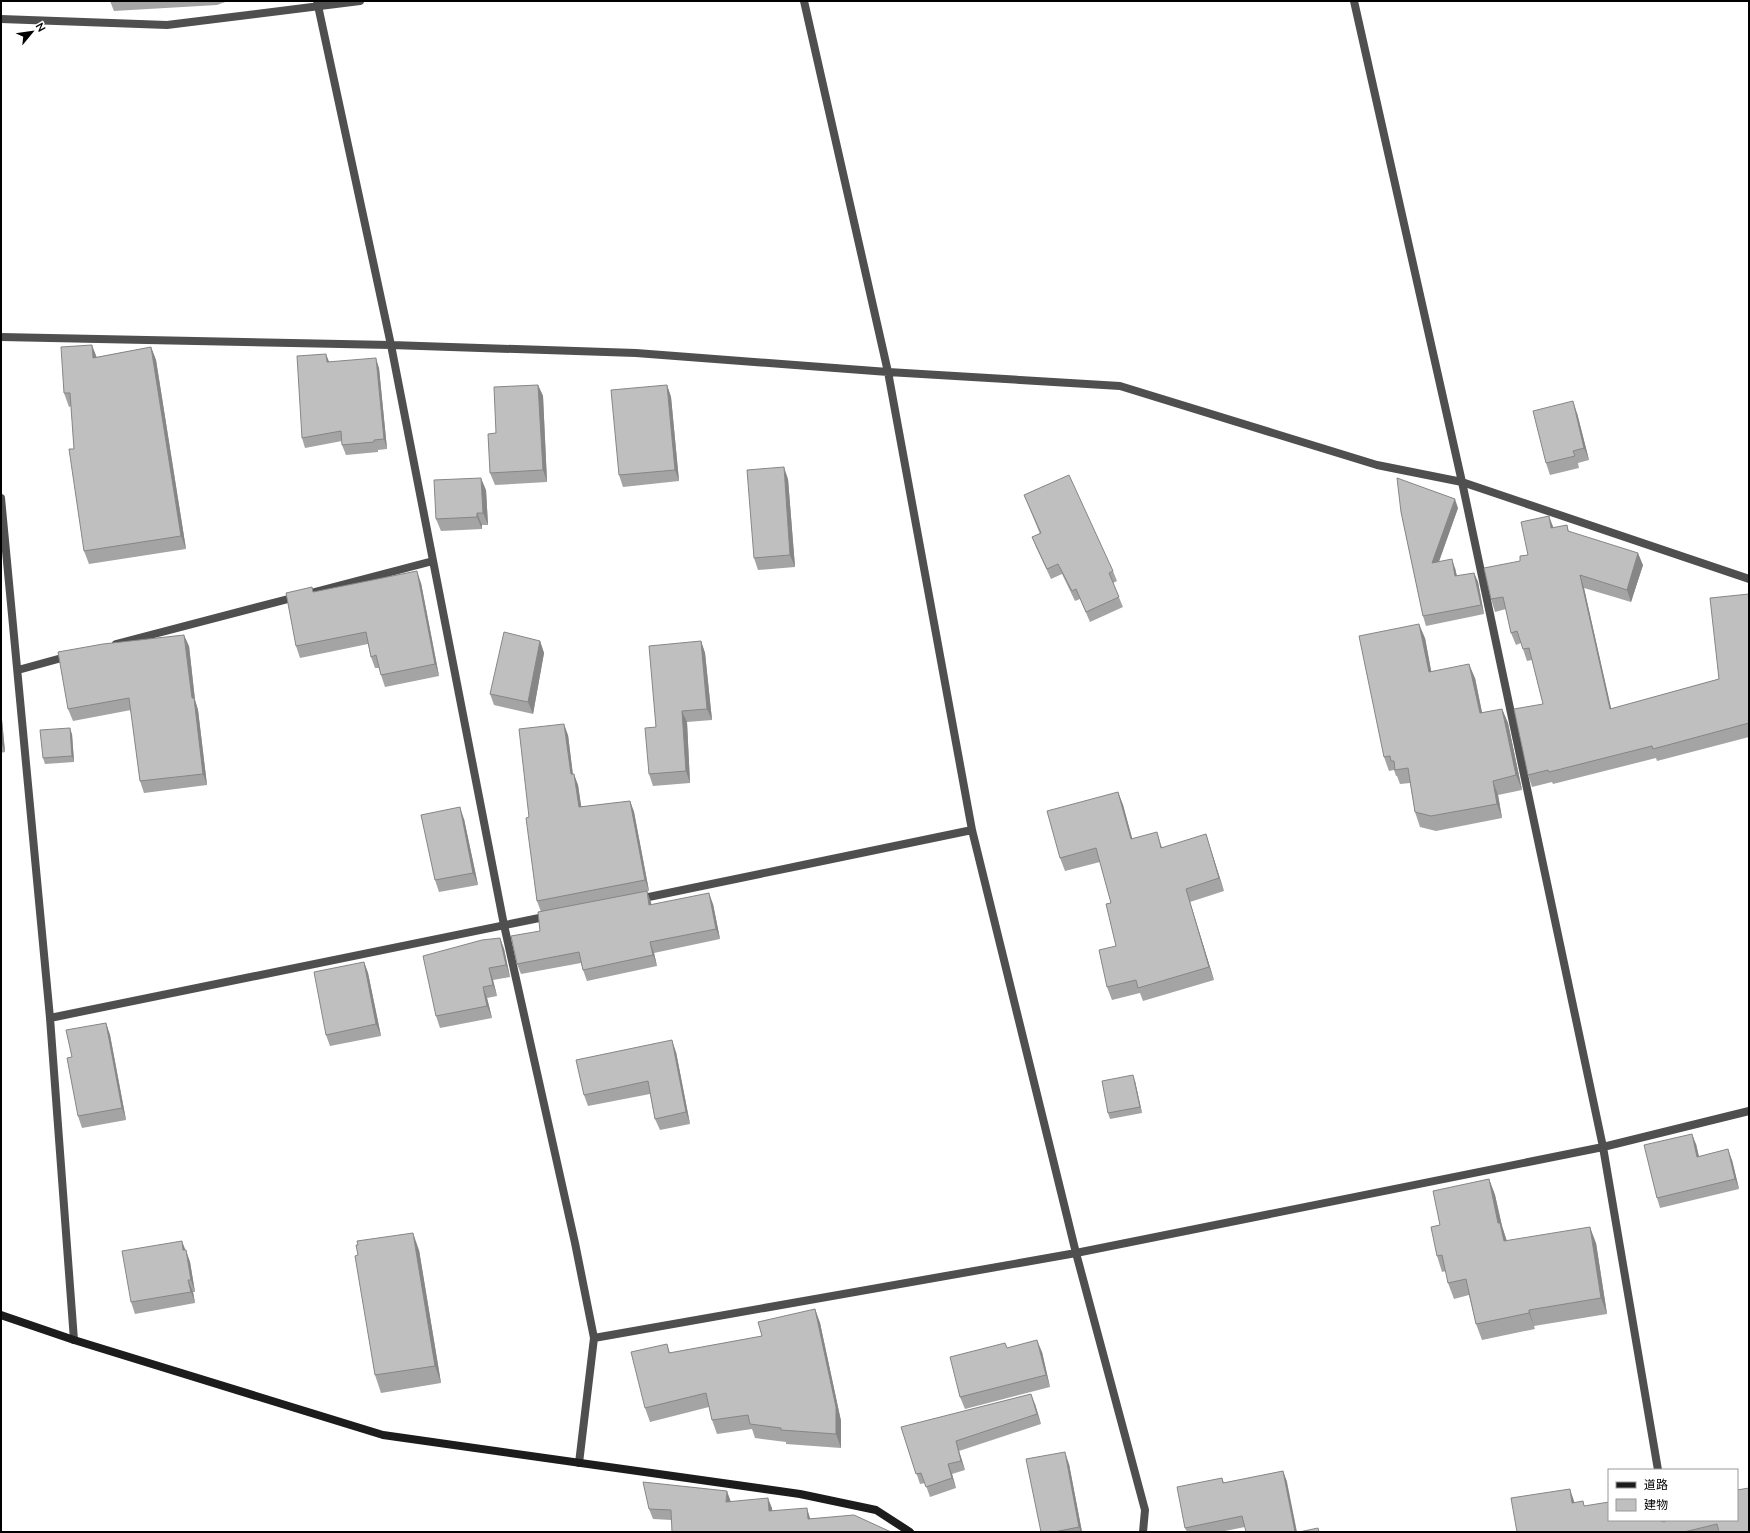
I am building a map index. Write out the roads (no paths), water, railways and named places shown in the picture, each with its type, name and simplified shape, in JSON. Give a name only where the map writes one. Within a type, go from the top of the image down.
[{"type":"street","points":[[1,19],[167,25],[318,4],[360,1]]},
{"type":"street","points":[[804,1],[888,372],[972,830],[1076,1253],[1145,1510],[1144,1532]]},
{"type":"street","points":[[1354,1],[1462,482],[1602,1147],[1658,1469]]},
{"type":"street","points":[[318,4],[391,345],[504,925],[575,1243],[594,1338],[579,1463]]},
{"type":"street","points":[[1,337],[391,345],[636,353],[888,372],[1120,386],[1377,465],[1462,482],[1749,579]]},
{"type":"street","points":[[1,498],[50,1018],[74,1340]]},
{"type":"street","points":[[110,646],[433,561]]},
{"type":"street","points":[[18,670],[80,654]]},
{"type":"street","points":[[629,901],[972,830]]},
{"type":"street","points":[[50,1018],[559,914]]},
{"type":"street","points":[[594,1338],[1076,1253],[1602,1147],[1749,1111]]},
{"type":"street","points":[[1,1315],[74,1340],[383,1435],[808,1496],[876,1510],[910,1532]]}]
